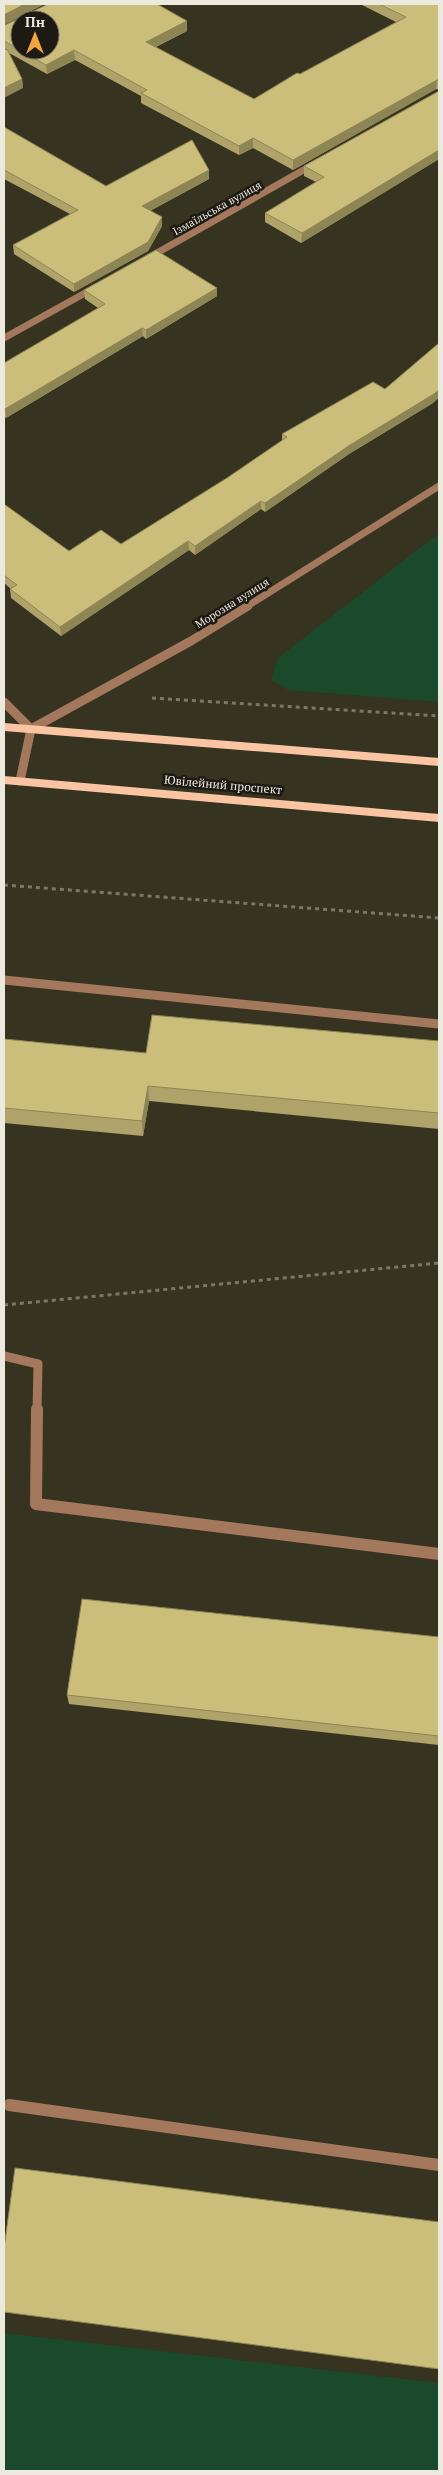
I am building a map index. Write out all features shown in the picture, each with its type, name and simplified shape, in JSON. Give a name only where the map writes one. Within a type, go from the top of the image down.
[{"type":"main road","points":[[4,726],[439,762]]},
{"type":"main road","name":"Ювілейний проспект","points":[[4,780],[439,818]]},
{"type":"street","name":"Ізмаїльська вулиця","points":[[143,260],[326,158]]},
{"type":"street","points":[[4,338],[100,285]]},
{"type":"street","name":"Морозна вулиця","points":[[31,729],[64,708],[191,641],[439,486]]},
{"type":"street","points":[[4,702],[31,729],[20,781]]},
{"type":"street","points":[[4,980],[439,1024]]},
{"type":"street","points":[[4,1356],[38,1364],[36,1504],[439,1554]]},
{"type":"street","points":[[10,2105],[439,2165]]},
{"type":"path","points":[[152,698],[439,716]]},
{"type":"path","points":[[4,885],[439,918]]},
{"type":"path","points":[[4,1305],[439,1262]]},
{"type":"green space","points":[[439,533],[439,702],[288,690],[271,680],[278,658]]},
{"type":"green space","points":[[4,2333],[439,2383],[439,2471],[4,2471]]},
{"type":"building","points":[[4,4],[25,4],[10,10],[4,15]]},
{"type":"building","points":[[48,4],[157,4],[187,21],[146,42],[254,99],[297,73],[300,74],[406,17],[379,4],[439,4],[439,80],[293,160],[253,138],[239,146],[141,93],[147,90],[74,50],[60,58],[60,10],[36,10]]},
{"type":"building","points":[[10,23],[10,44],[4,41],[4,25]]},
{"type":"building","points":[[7,49],[10,60],[12,60],[22,79],[4,88],[4,50]]},
{"type":"building","points":[[37,60],[55,60],[46,65]]},
{"type":"building","points":[[439,91],[439,150],[302,233],[265,213],[324,177],[304,166]]},
{"type":"building","points":[[4,127],[106,186],[192,140],[209,170],[142,206],[162,217],[148,242],[74,284],[13,245],[78,210],[4,170]]},
{"type":"building","points":[[156,250],[217,288],[146,330],[142,328],[5,409],[4,363],[105,304],[84,290]]},
{"type":"building","points":[[439,343],[439,390],[434,394],[350,445],[265,503],[261,501],[195,546],[188,541],[60,627],[10,589],[17,585],[4,575],[4,504],[69,551],[101,530],[121,544],[227,478],[287,437],[282,434],[373,382],[385,389]]},
{"type":"building","points":[[152,1015],[439,1041],[439,1113],[148,1086],[142,1121],[4,1108],[4,1039],[146,1053]]},
{"type":"building","points":[[82,1599],[439,1637],[439,1736],[67,1695]]},
{"type":"building","points":[[15,2168],[439,2222],[439,2369],[4,2312],[4,2248]]}]
